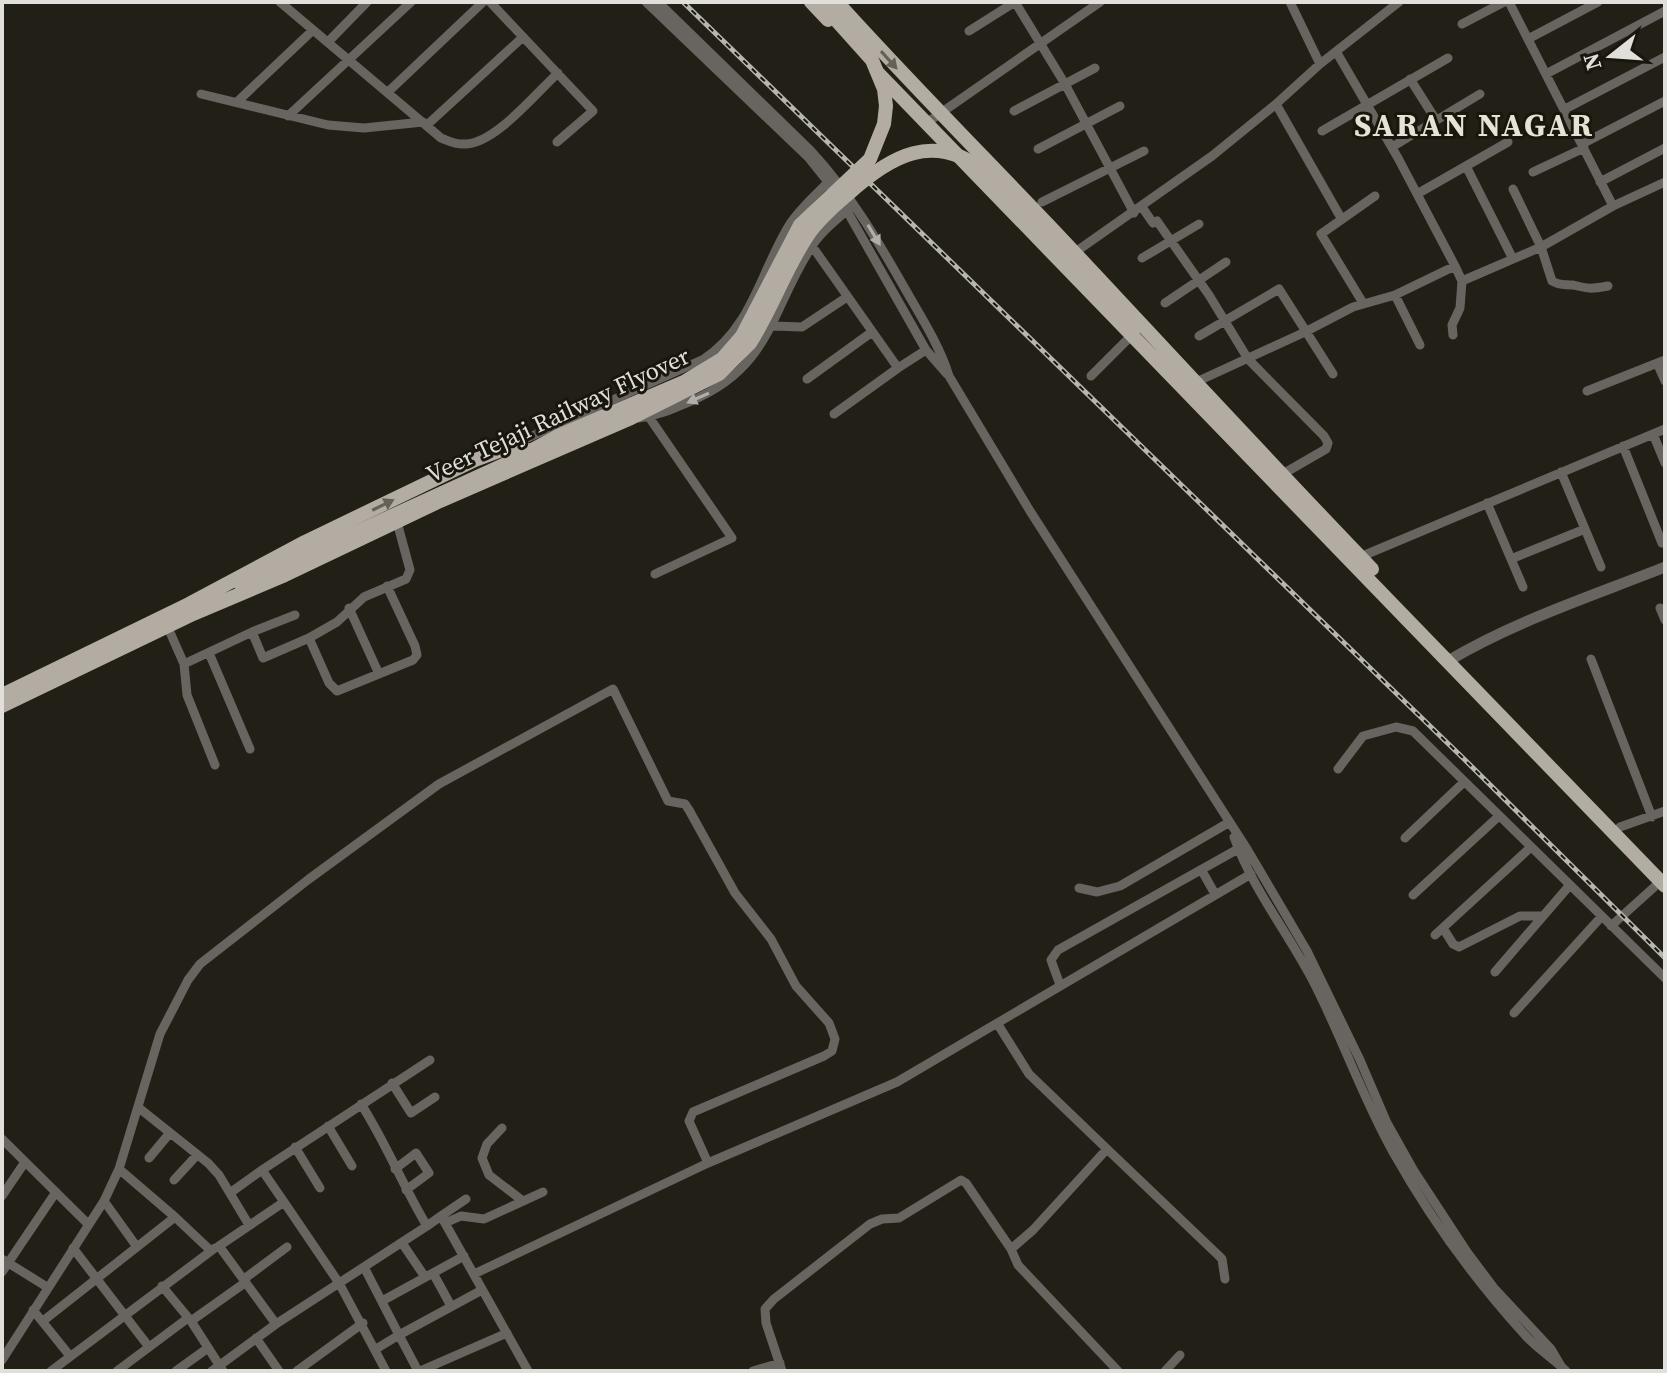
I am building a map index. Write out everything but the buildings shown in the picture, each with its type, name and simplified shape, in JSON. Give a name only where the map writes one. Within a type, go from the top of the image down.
[{"type":"main road","points":[[811,2],[925,124],[1132,332],[1159,344]]},
{"type":"main road","name":"Veer Tejaji Railway Flyover","points":[[191,609],[512,461],[560,435],[684,382],[722,359],[742,336],[800,225],[870,159],[884,124],[884,89],[872,60],[820,2]]},
{"type":"main road","points":[[837,2],[1159,344],[1189,386],[1664,880]]},
{"type":"main road","points":[[2,695],[191,609],[285,575],[548,452],[631,418],[719,374],[735,361],[764,322],[792,264],[819,221],[876,169],[891,160],[909,154],[943,153],[976,164],[1157,361],[1189,386],[1281,475],[1452,659],[1620,827],[1664,880]]},
{"type":"main road","points":[[2,706],[191,609],[305,542],[507,448],[548,452]]},
{"type":"street","points":[[328,42],[367,2]]},
{"type":"street","points":[[288,116],[411,2]]},
{"type":"street","points":[[388,92],[483,2]]},
{"type":"street","points":[[490,2],[593,111],[557,142]]},
{"type":"street","points":[[646,2],[663,13],[831,179],[920,315],[949,376]]},
{"type":"street","points":[[658,2],[663,13]]},
{"type":"street","points":[[969,31],[1015,2],[1042,43],[1109,167],[1138,210],[1153,223],[1157,221],[1172,240],[1248,359],[1324,436],[1328,443],[1326,449],[1281,475]]},
{"type":"street","points":[[925,124],[1100,2]]},
{"type":"street","points":[[1290,2],[1320,64]]},
{"type":"street","points":[[1074,253],[1138,210],[1276,104],[1320,64],[1399,2]]},
{"type":"street","points":[[1462,24],[1506,2],[1565,109],[1613,206]]},
{"type":"street","points":[[1528,39],[1598,2]]},
{"type":"street","points":[[284,3],[441,138],[452,143],[479,142],[493,134],[558,73]]},
{"type":"street","points":[[1546,74],[1665,11]]},
{"type":"street","points":[[237,102],[313,30]]},
{"type":"street","points":[[201,94],[328,125],[364,128],[425,124],[523,37]]},
{"type":"street","points":[[1337,53],[1392,147],[1462,281],[1460,308],[1452,325],[1453,335]]},
{"type":"street","points":[[1565,109],[1665,57]]},
{"type":"street","points":[[1322,131],[1448,58]]},
{"type":"street","points":[[1014,111],[1095,68]]},
{"type":"street","points":[[1410,79],[1436,120]]},
{"type":"street","points":[[1392,147],[1480,94]]},
{"type":"street","points":[[1533,172],[1665,101]]},
{"type":"street","points":[[1276,104],[1341,218]]},
{"type":"street","points":[[1038,149],[1120,106]]},
{"type":"street","points":[[1417,194],[1508,142]]},
{"type":"street","points":[[1600,182],[1665,148]]},
{"type":"street","points":[[1042,202],[1144,151]]},
{"type":"street","points":[[1466,166],[1513,259]]},
{"type":"street","points":[[507,448],[704,359],[721,348],[743,319],[792,221],[831,179]]},
{"type":"street","points":[[1462,281],[1541,247],[1613,206],[1665,182]]},
{"type":"street","points":[[1513,189],[1555,284],[1589,290],[1608,286]]},
{"type":"street","points":[[1363,303],[1321,234],[1375,196]]},
{"type":"street","points":[[631,418],[649,417],[708,394],[725,384],[757,352],[812,246],[850,207]]},
{"type":"street","points":[[850,207],[926,350],[949,376],[1030,511],[1307,951],[1401,1149],[1467,1252],[1564,1368]]},
{"type":"street","points":[[1142,258],[1199,224]]},
{"type":"street","points":[[812,246],[898,368]]},
{"type":"street","points":[[1165,303],[1226,262]]},
{"type":"street","points":[[1189,386],[1363,303],[1395,295],[1455,266]]},
{"type":"street","points":[[1199,336],[1279,289],[1333,374]]},
{"type":"street","points":[[1395,295],[1420,345]]},
{"type":"street","points":[[773,326],[802,327],[847,297]]},
{"type":"street","points":[[807,379],[872,332]]},
{"type":"street","points":[[1091,376],[1132,332]]},
{"type":"street","points":[[834,414],[926,350]]},
{"type":"street","points":[[1587,391],[1661,362],[1665,381]]},
{"type":"street","points":[[649,417],[732,538],[655,574]]},
{"type":"street","points":[[1360,557],[1665,429]]},
{"type":"street","points":[[1653,434],[1665,463]]},
{"type":"street","points":[[1623,446],[1662,543]]},
{"type":"street","points":[[1561,472],[1601,567]]},
{"type":"street","points":[[1487,503],[1523,587]]},
{"type":"street","points":[[252,632],[263,658],[309,638],[337,622],[364,597],[406,579],[410,570],[397,522]]},
{"type":"street","points":[[1511,559],[1585,529]]},
{"type":"street","points":[[1452,659],[1549,613],[1665,567]]},
{"type":"street","points":[[309,638],[329,683],[337,691],[413,660],[417,655],[387,586]]},
{"type":"street","points":[[349,608],[379,674]]},
{"type":"street","points":[[1660,608],[1665,620]]},
{"type":"street","points":[[184,664],[295,615]]},
{"type":"street","points":[[169,630],[184,664],[187,695],[215,765]]},
{"type":"street","points":[[209,653],[250,749]]},
{"type":"street","points":[[1591,659],[1652,817]]},
{"type":"street","points":[[2,1360],[104,1201],[119,1169],[160,1034],[188,980],[200,964],[439,784],[613,689],[668,801],[685,804],[735,893],[771,939],[796,986],[829,1023],[835,1039],[832,1051],[824,1056],[693,1112],[689,1121],[708,1163]]},
{"type":"street","points":[[1338,769],[1363,736],[1383,729],[1413,731],[1665,978]]},
{"type":"street","points":[[1405,838],[1464,782]]},
{"type":"street","points":[[1620,827],[1665,811]]},
{"type":"street","points":[[1413,895],[1499,816]]},
{"type":"street","points":[[1228,823],[1251,874],[1300,955],[1379,1126],[1407,1176],[1460,1257],[1488,1293],[1528,1338],[1564,1368]]},
{"type":"street","points":[[1079,888],[1097,892],[1120,886],[1228,823]]},
{"type":"street","points":[[1530,848],[1439,932],[1459,947],[1513,919],[1526,915],[1543,916]]},
{"type":"street","points":[[1060,985],[1051,960],[1058,950],[1238,849]]},
{"type":"street","points":[[1202,871],[1215,894]]},
{"type":"street","points":[[474,1274],[708,1163],[885,1089],[1251,874]]},
{"type":"street","points":[[1611,926],[1664,880]]},
{"type":"street","points":[[1495,972],[1569,886]]},
{"type":"street","points":[[1514,1013],[1602,916]]},
{"type":"street","points":[[997,1023],[1029,1074],[1222,1259],[1225,1279]]},
{"type":"street","points":[[230,1193],[430,1060]]},
{"type":"street","points":[[392,1083],[411,1113],[435,1097]]},
{"type":"street","points":[[361,1104],[377,1128],[395,1169],[427,1226]]},
{"type":"street","points":[[139,1108],[219,1175],[249,1225]]},
{"type":"street","points":[[328,1126],[352,1166]]},
{"type":"street","points":[[502,1128],[487,1144],[482,1158],[489,1175],[523,1201]]},
{"type":"street","points":[[149,1158],[169,1134]]},
{"type":"street","points":[[2,1139],[88,1224]]},
{"type":"street","points":[[295,1147],[320,1188]]},
{"type":"street","points":[[1011,1249],[1033,1230],[1107,1149]]},
{"type":"street","points":[[395,1169],[416,1153],[429,1173],[406,1190]]},
{"type":"street","points":[[174,1180],[197,1155]]},
{"type":"street","points":[[2,1196],[25,1162]]},
{"type":"street","points":[[119,1169],[214,1248],[245,1281],[276,1324]]},
{"type":"street","points":[[262,1170],[339,1283],[363,1323],[383,1370]]},
{"type":"street","points":[[753,1371],[781,1367],[766,1323],[765,1309],[768,1305],[876,1220],[899,1218],[961,1180],[1011,1249],[1018,1265],[1118,1371]]},
{"type":"street","points":[[2,1272],[5,1261],[56,1192]]},
{"type":"street","points":[[162,1286],[208,1348],[218,1369],[276,1324],[427,1226],[461,1216],[484,1219],[543,1192]]},
{"type":"street","points":[[443,1219],[466,1199]]},
{"type":"street","points":[[104,1201],[137,1247]]},
{"type":"street","points":[[51,1371],[214,1248],[284,1202]]},
{"type":"street","points":[[43,1321],[175,1217]]},
{"type":"street","points":[[443,1219],[528,1371]]},
{"type":"street","points":[[402,1243],[451,1306]]},
{"type":"street","points":[[117,1371],[245,1281],[287,1247]]},
{"type":"street","points":[[73,1248],[149,1347]]},
{"type":"street","points":[[382,1301],[464,1256]]},
{"type":"street","points":[[5,1261],[47,1287]]},
{"type":"street","points":[[364,1267],[419,1371],[507,1333]]},
{"type":"street","points":[[376,1349],[482,1290]]},
{"type":"street","points":[[33,1310],[70,1356]]},
{"type":"street","points":[[297,1371],[363,1323]]},
{"type":"street","points":[[2,1338],[12,1344]]},
{"type":"street","points":[[256,1338],[279,1371]]},
{"type":"street","points":[[176,1371],[208,1348]]},
{"type":"street","points":[[1165,1371],[1180,1355]]},
{"type":"railway","points":[[683,2],[1665,958]]},
{"type":"district","name":"SARAN NAGAR","points":[[1474,125]]}]
